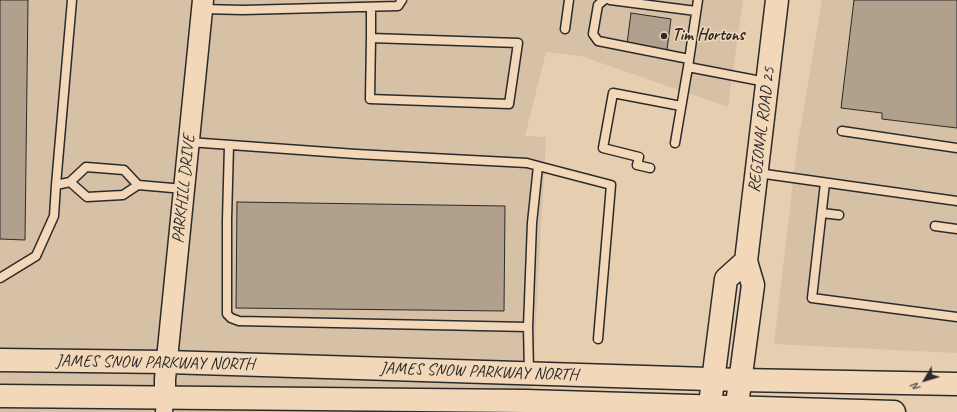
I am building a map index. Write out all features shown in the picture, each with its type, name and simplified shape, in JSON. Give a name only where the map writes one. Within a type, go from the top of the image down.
[{"type":"main road","name":"REGIONAL ROAD 25","points":[[736,410],[753,285],[746,261],[758,173],[767,82],[778,0]]},
{"type":"main road","points":[[710,409],[726,279],[746,261]]},
{"type":"main road","name":"JAMES SNOW PARKWAY NORTH","points":[[0,360],[165,388],[526,400],[736,410],[894,412]]},
{"type":"main road","name":"JAMES SNOW PARKWAY NORTH","points":[[0,396],[529,373],[740,380],[957,384]]},
{"type":"street","name":"PARKHILL DRIVE","points":[[165,388],[203,4]]},
{"type":"lane","points":[[0,278],[36,256],[54,216],[72,0]]},
{"type":"lane","points":[[203,4],[243,10],[398,6],[402,0]]},
{"type":"lane","points":[[565,29],[569,0]]},
{"type":"lane","points":[[604,0],[598,5],[593,34],[598,41],[767,82]]},
{"type":"lane","points":[[610,0],[696,11]]},
{"type":"lane","points":[[675,143],[698,0]]},
{"type":"lane","points":[[371,7],[370,99],[509,104],[518,43],[371,38]]},
{"type":"lane","points":[[650,168],[637,165],[639,157],[603,148],[613,93],[681,106]]},
{"type":"lane","points":[[842,131],[957,148]]},
{"type":"lane","points":[[189,142],[528,162],[611,185],[598,339]]},
{"type":"lane","points":[[229,145],[226,220],[226,314],[239,321],[528,326]]},
{"type":"lane","points":[[529,373],[528,326],[532,224],[538,166]]},
{"type":"lane","points":[[56,185],[70,182],[86,167],[124,170],[138,185]]},
{"type":"lane","points":[[758,173],[957,200]]},
{"type":"lane","points":[[70,182],[87,198],[123,195],[138,185],[184,189]]},
{"type":"lane","points":[[825,183],[812,298],[957,317]]},
{"type":"lane","points":[[822,213],[839,215]]},
{"type":"lane","points":[[934,226],[957,229]]},
{"type":"shaded area","points":[[0,0],[743,0],[728,107],[581,56],[546,52],[525,136],[546,137],[531,412],[0,412]]},
{"type":"shaded area","points":[[822,0],[957,0],[957,353],[774,344],[797,148]]},
{"type":"building","points":[[0,0],[28,0],[25,240],[0,239]]},
{"type":"building","points":[[854,0],[957,0],[957,128],[882,119],[882,113],[841,108]]},
{"type":"building","points":[[631,13],[671,19],[667,50],[627,44]]},
{"type":"building","points":[[237,202],[505,206],[504,311],[236,308]]},
{"type":"place","name":"Tim Hortons","points":[[664,36]]}]
